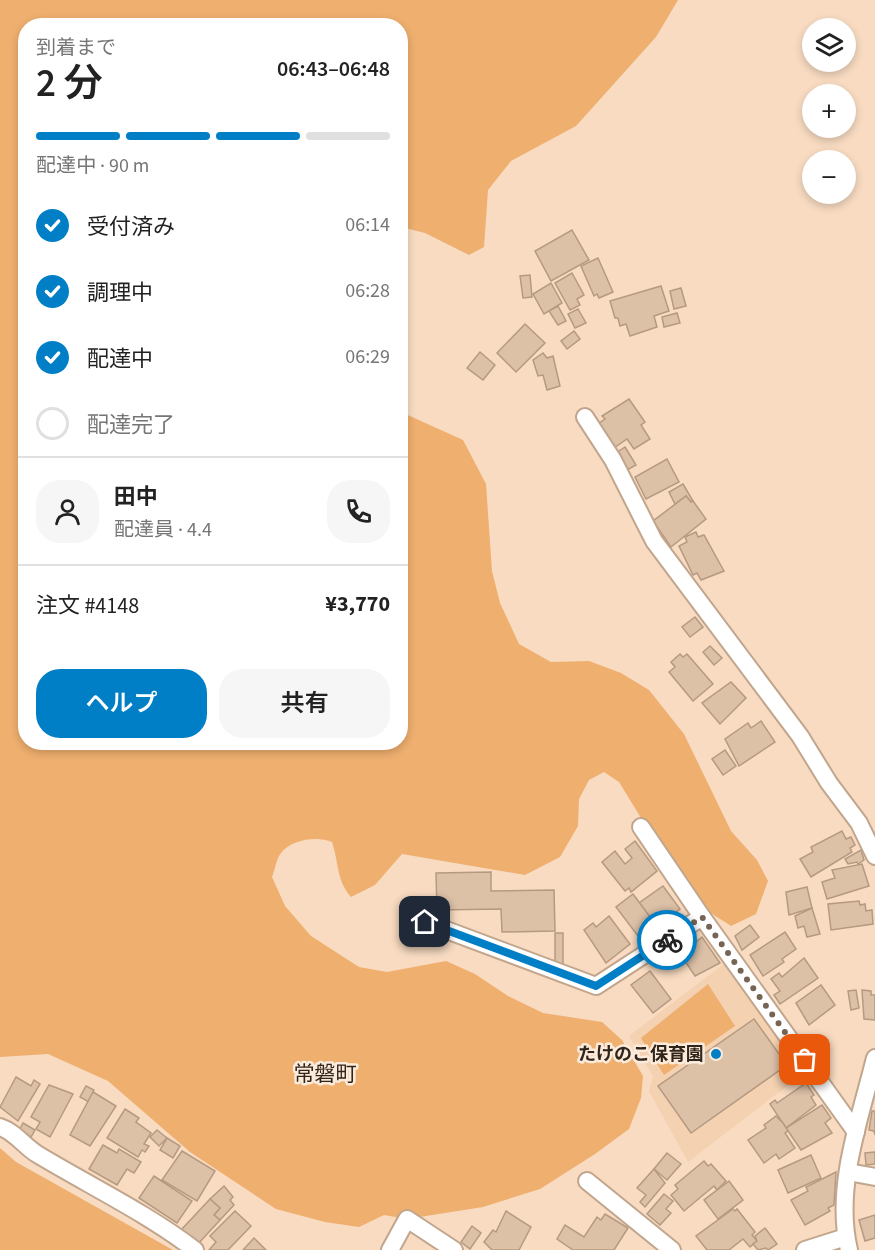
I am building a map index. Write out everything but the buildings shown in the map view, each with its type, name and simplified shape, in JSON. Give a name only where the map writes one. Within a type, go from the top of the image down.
[{"type":"street","points":[[585,417],[613,460],[654,542],[800,736],[829,783],[859,823],[875,856]]},
{"type":"street","points":[[641,827],[702,917],[856,1132]]},
{"type":"street","points":[[425,922],[596,986],[702,917]]},
{"type":"street","points":[[805,1250],[848,1244],[848,1172],[874,1065]]},
{"type":"street","points":[[0,1127],[7,1129],[35,1153],[165,1227],[195,1250]]},
{"type":"street","points":[[848,1172],[875,1177]]},
{"type":"street","points":[[587,1181],[672,1250]]},
{"type":"street","points":[[390,1250],[407,1219],[454,1250]]},
{"type":"shaded area","points":[[0,0],[678,0],[656,37],[576,126],[511,161],[488,190],[484,247],[469,255],[425,233],[408,229],[408,18],[18,18],[18,750],[408,750],[408,415],[463,440],[486,484],[492,571],[500,603],[519,644],[551,662],[589,661],[621,673],[649,690],[684,734],[731,831],[757,860],[768,881],[756,914],[731,926],[706,910],[655,841],[619,782],[604,772],[589,780],[579,799],[578,826],[560,857],[525,875],[402,854],[375,885],[351,897],[340,877],[332,842],[312,839],[286,848],[277,861],[272,877],[285,906],[311,936],[359,967],[387,972],[446,961],[475,974],[508,996],[543,1013],[602,1022],[622,1040],[643,1076],[641,1098],[629,1129],[540,1189],[483,1207],[407,1219],[384,1215],[359,1227],[325,1222],[276,1209],[190,1152],[108,1081],[48,1054],[0,1057]]},
{"type":"shaded area","name":"たけのこ保育園","points":[[725,963],[804,1073],[688,1162],[649,1091],[653,1076],[629,1036]]},
{"type":"shaded area","points":[[708,984],[735,1026],[664,1075],[641,1038]]},
{"type":"shaded area","points":[[0,1148],[16,1162],[173,1250],[0,1250]]},
{"type":"way so far","points":[[667,940],[702,917],[805,1060]]},
{"type":"place","name":"たけのこ保育園","points":[[716,1054]]},
{"type":"district","name":"常磐町","points":[[325,1074]]},
{"type":"route","points":[[425,922],[596,986],[667,940]]}]
